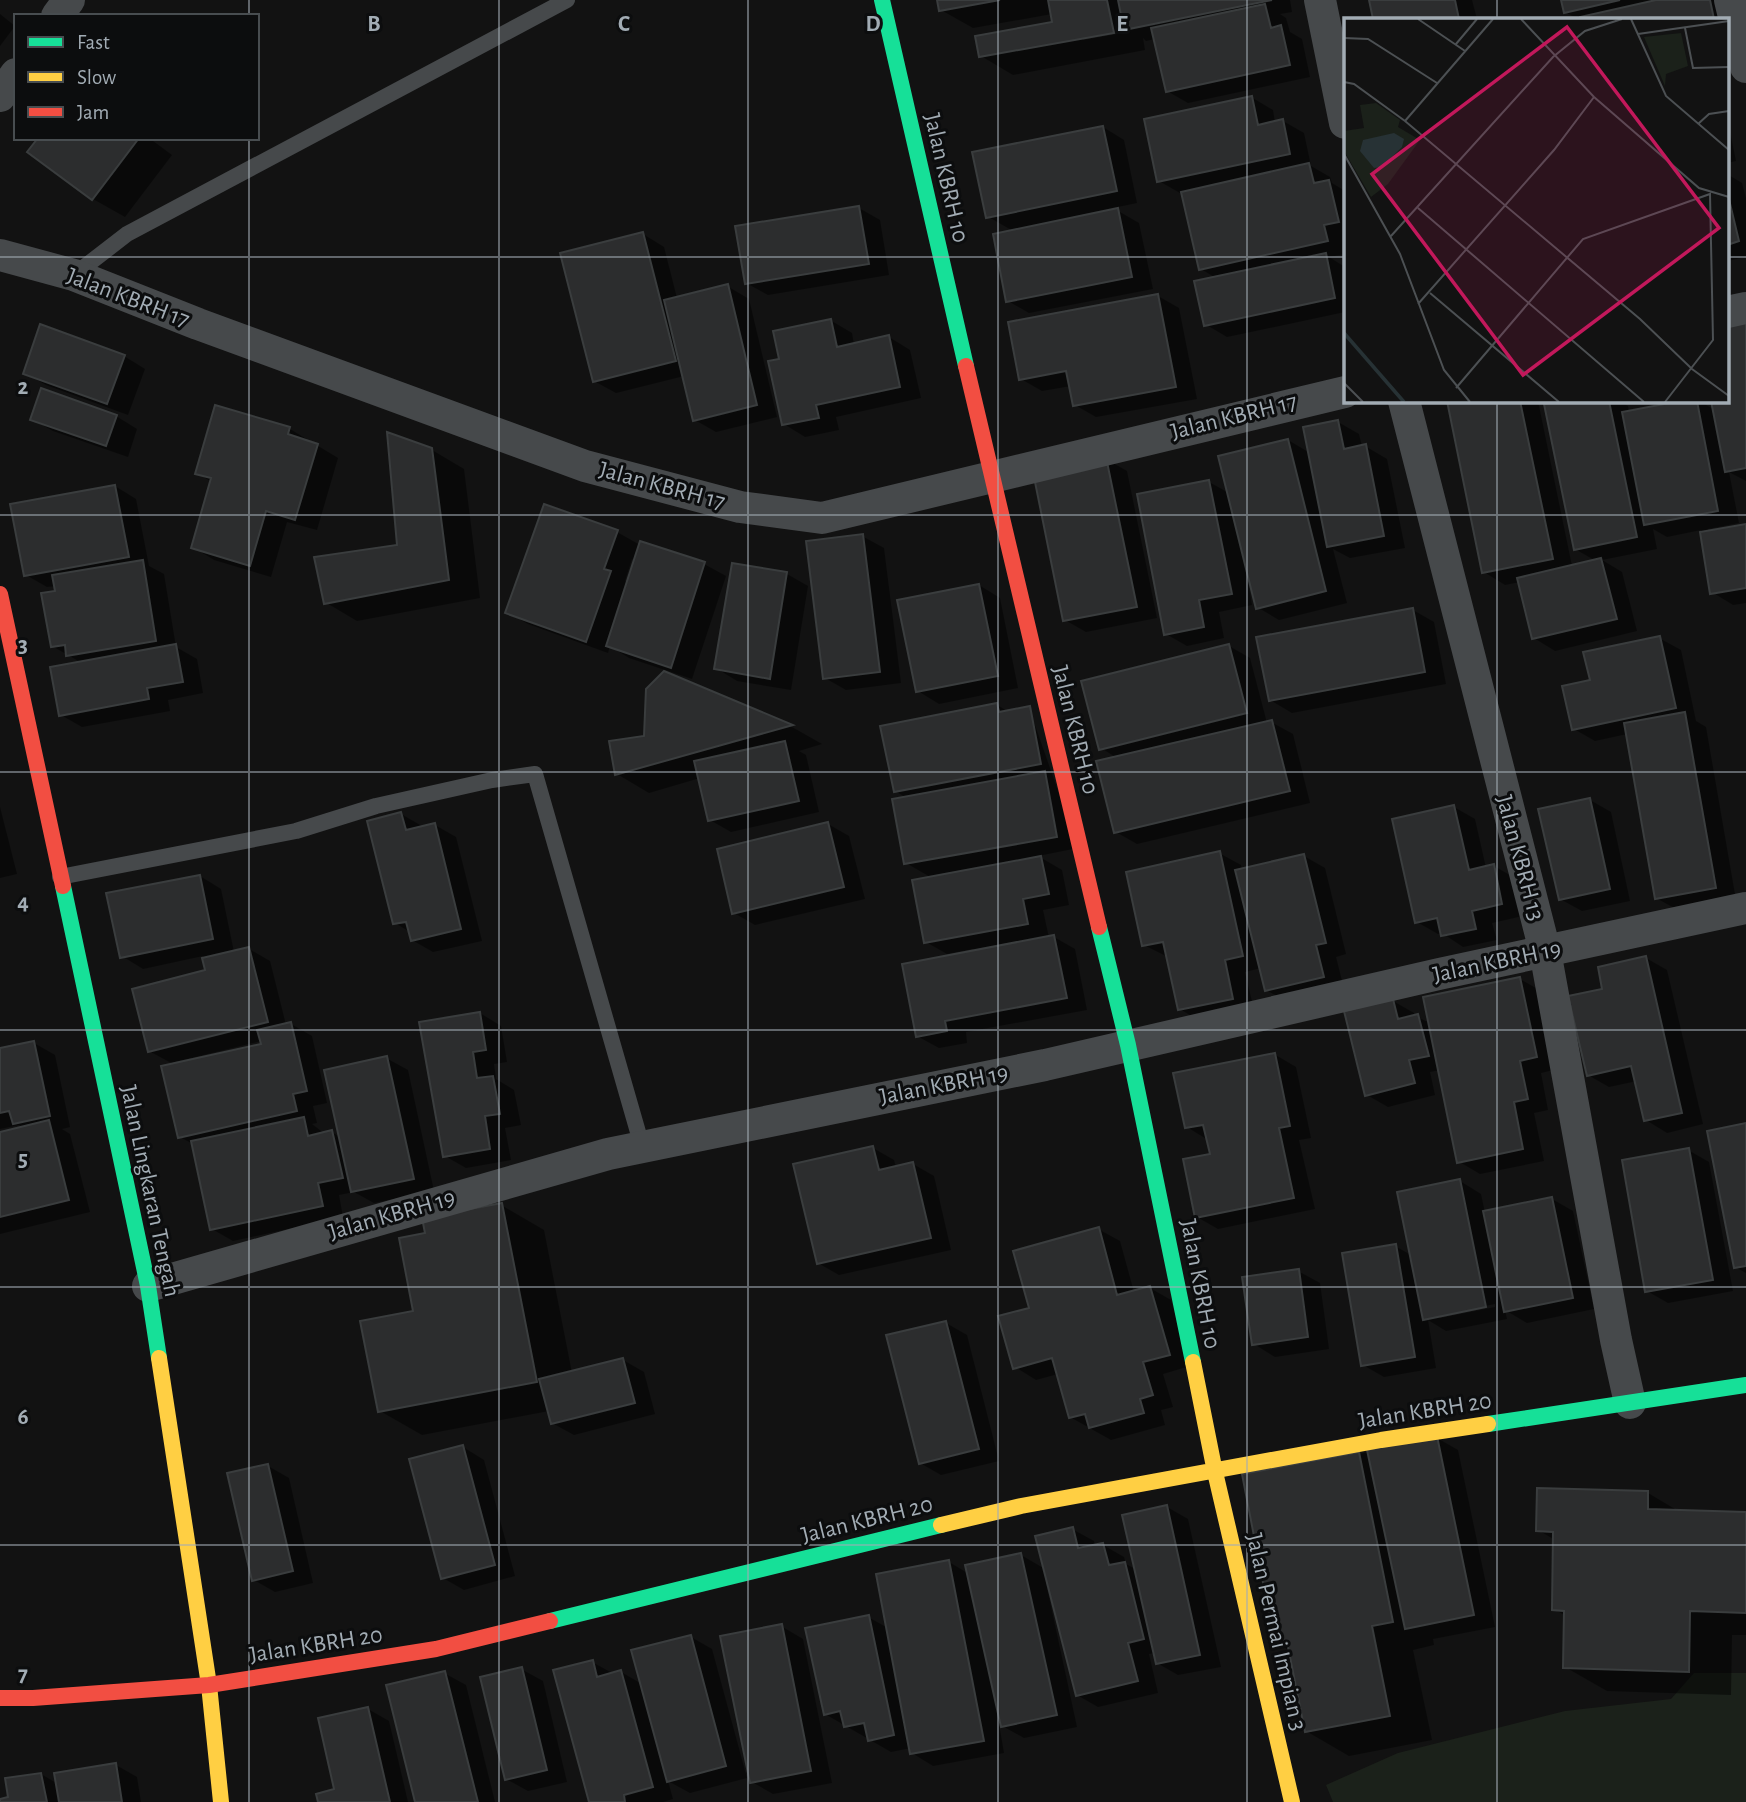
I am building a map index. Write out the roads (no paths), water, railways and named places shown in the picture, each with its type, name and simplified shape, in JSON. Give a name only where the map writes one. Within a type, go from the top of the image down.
[{"type":"street","name":"Jalan KBRH 10","points":[[882,0],[990,477],[1128,1045],[1215,1472]]},
{"type":"street","points":[[1320,0],[1344,118]]},
{"type":"street","points":[[1730,0],[1746,66]]},
{"type":"street","points":[[0,96],[14,77]]},
{"type":"street","name":"Jalan KBRH 17","points":[[0,255],[74,275],[198,324],[585,466],[740,508],[822,518],[1344,392]]},
{"type":"street","points":[[1728,312],[1746,308]]},
{"type":"street","name":"Jalan KBRH 13","points":[[1404,402],[1545,951],[1616,1340],[1630,1403]]},
{"type":"street","name":"Jalan Lingkaran Tengah","points":[[0,594],[148,1286],[209,1685],[221,1802]]},
{"type":"street","name":"Jalan KBRH 19","points":[[148,1286],[594,1157],[1031,1067],[1746,908]]},
{"type":"street","name":"Jalan KBRH 20","points":[[0,1698],[209,1685],[436,1649],[1021,1506],[1381,1440],[1746,1385]]},
{"type":"street","name":"Jalan Permai Impian 3","points":[[1215,1472],[1292,1802]]},
{"type":"lane","points":[[74,275],[127,234],[567,0]]},
{"type":"lane","points":[[60,877],[296,831],[376,806],[492,780],[535,774],[642,1146]]}]
